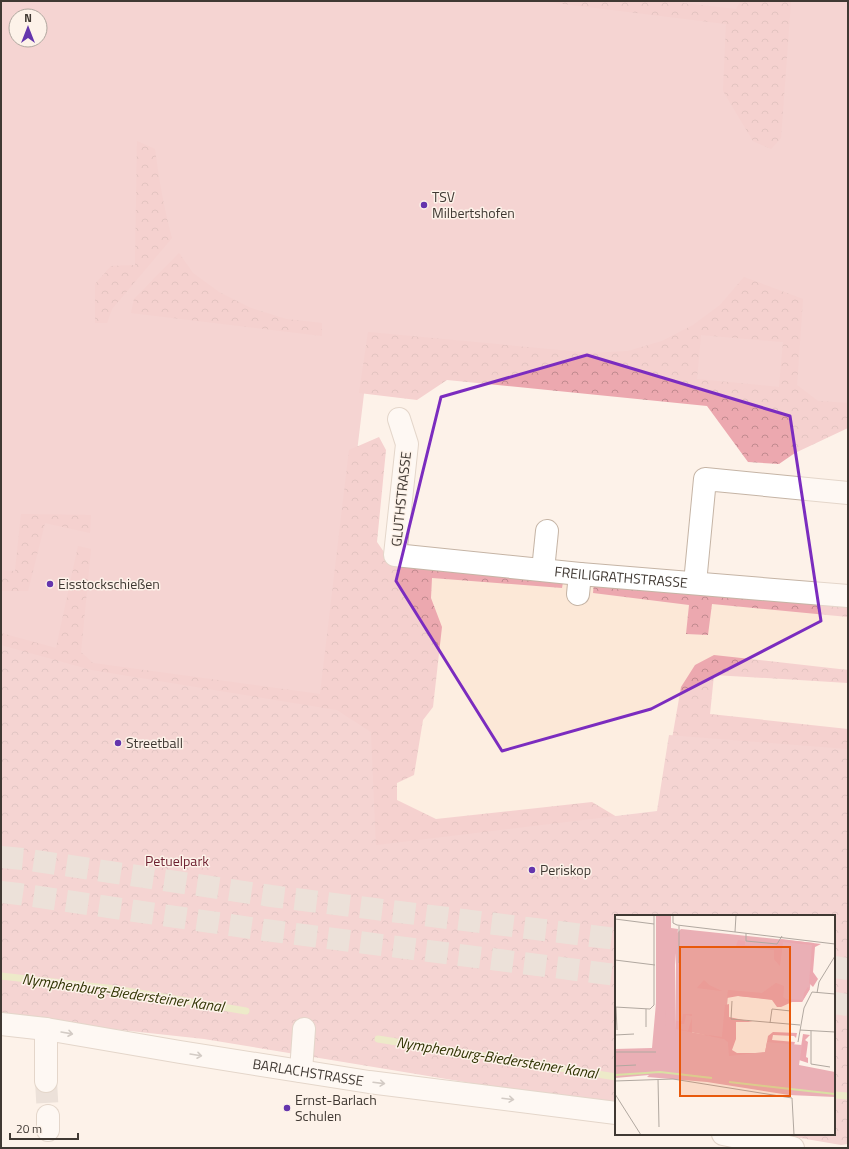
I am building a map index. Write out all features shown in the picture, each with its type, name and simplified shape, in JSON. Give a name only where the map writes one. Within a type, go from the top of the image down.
[{"type":"street","name":"GLUTHSTRASSE","points":[[395,555],[407,444],[399,419]]},
{"type":"street","points":[[695,583],[705,479],[848,493]]},
{"type":"street","points":[[542,570],[547,531]]},
{"type":"street","name":"FREILIGRATHSTRASSE","points":[[395,555],[542,570],[579,584],[695,583],[848,596]]},
{"type":"street","name":"BARLACHSTRASSE","points":[[1,1024],[46,1029],[369,1082],[615,1113]]},
{"type":"street","points":[[46,1029],[46,1081]]},
{"type":"street","points":[[301,1071],[304,1029]]},
{"type":"street","points":[[728,1135],[793,1148]]},
{"type":"highlighted area","points":[[587,355],[790,416],[821,621],[651,709],[502,751],[396,581],[441,397]]},
{"type":"shaded area","points":[[345,551],[848,601],[848,749],[657,811],[376,845]]},
{"type":"green space","name":"TSV Milbertshofen","points":[[1,1],[848,1],[848,414],[367,369],[345,551],[337,710],[92,670],[1,645]]},
{"type":"green space","points":[[539,1],[664,1],[736,9],[741,1],[791,1],[781,138],[771,149],[753,141],[723,91],[726,24]]},
{"type":"green space","points":[[137,141],[155,149],[162,194],[172,238],[112,309],[107,323],[95,323],[95,284],[111,266],[135,265]]},
{"type":"green space","points":[[179,253],[193,273],[219,292],[251,308],[286,319],[322,323],[322,336],[131,313],[134,299]]},
{"type":"green space","points":[[744,277],[803,299],[797,385],[818,401],[848,403],[848,428],[795,453],[779,464],[748,462],[707,406],[447,380],[417,400],[359,393],[368,332],[591,353],[628,351],[662,341],[693,325],[720,305]],"holes":[[[701,335],[783,342],[779,387],[697,379]]]},
{"type":"green space","points":[[379,437],[386,450],[377,542],[384,552],[564,577],[562,588],[432,578],[431,598],[442,627],[433,707],[423,720],[414,775],[397,783],[397,800],[436,819],[592,802],[622,820],[659,814],[681,687],[695,665],[714,655],[848,670],[848,683],[714,675],[710,714],[848,729],[848,753],[668,820],[371,864],[1,653],[1,633],[56,648],[78,546],[91,549],[81,652],[93,663],[320,694],[349,450]]},
{"type":"green space","points":[[21,514],[91,515],[90,533],[45,523],[28,591],[1,591],[1,570],[15,571]]},
{"type":"green space","points":[[594,582],[848,605],[848,617],[712,604],[708,635],[686,634],[689,605],[593,593]]},
{"type":"green space","name":"Petuelpark","points":[[1,645],[92,670],[337,710],[371,732],[376,845],[657,811],[669,735],[848,749],[848,1144],[841,1145],[783,1135],[835,1135],[835,915],[615,915],[615,1107],[204,1039],[1,1017]]},
{"type":"waterway","name":"Nymphenburg-Biedersteiner Kanal","points":[[1,976],[115,989],[246,1011]]},
{"type":"waterway","name":"Nymphenburg-Biedersteiner Kanal","points":[[378,1039],[615,1077]]},
{"type":"waterway","name":"Nymphenburg-Biedersteiner Kanal","points":[[835,1095],[848,1096]]},
{"type":"tunnel","points":[[1,857],[271,896],[615,939]]},
{"type":"tunnel","points":[[1,892],[265,930],[615,975]]},
{"type":"tunnel","points":[[835,967],[848,969]]},
{"type":"tunnel","points":[[835,1003],[848,1005]]},
{"type":"tunnel","points":[[46,1081],[48,1116]]},
{"type":"place","name":"TSV Milbertshofen","points":[[424,205]]},
{"type":"place","name":"Eisstockschießen","points":[[50,584]]},
{"type":"place","name":"Streetball","points":[[118,743]]},
{"type":"place","name":"Periskop","points":[[532,870]]},
{"type":"place","name":"Ernst-Barlach Schulen","points":[[287,1108]]}]
